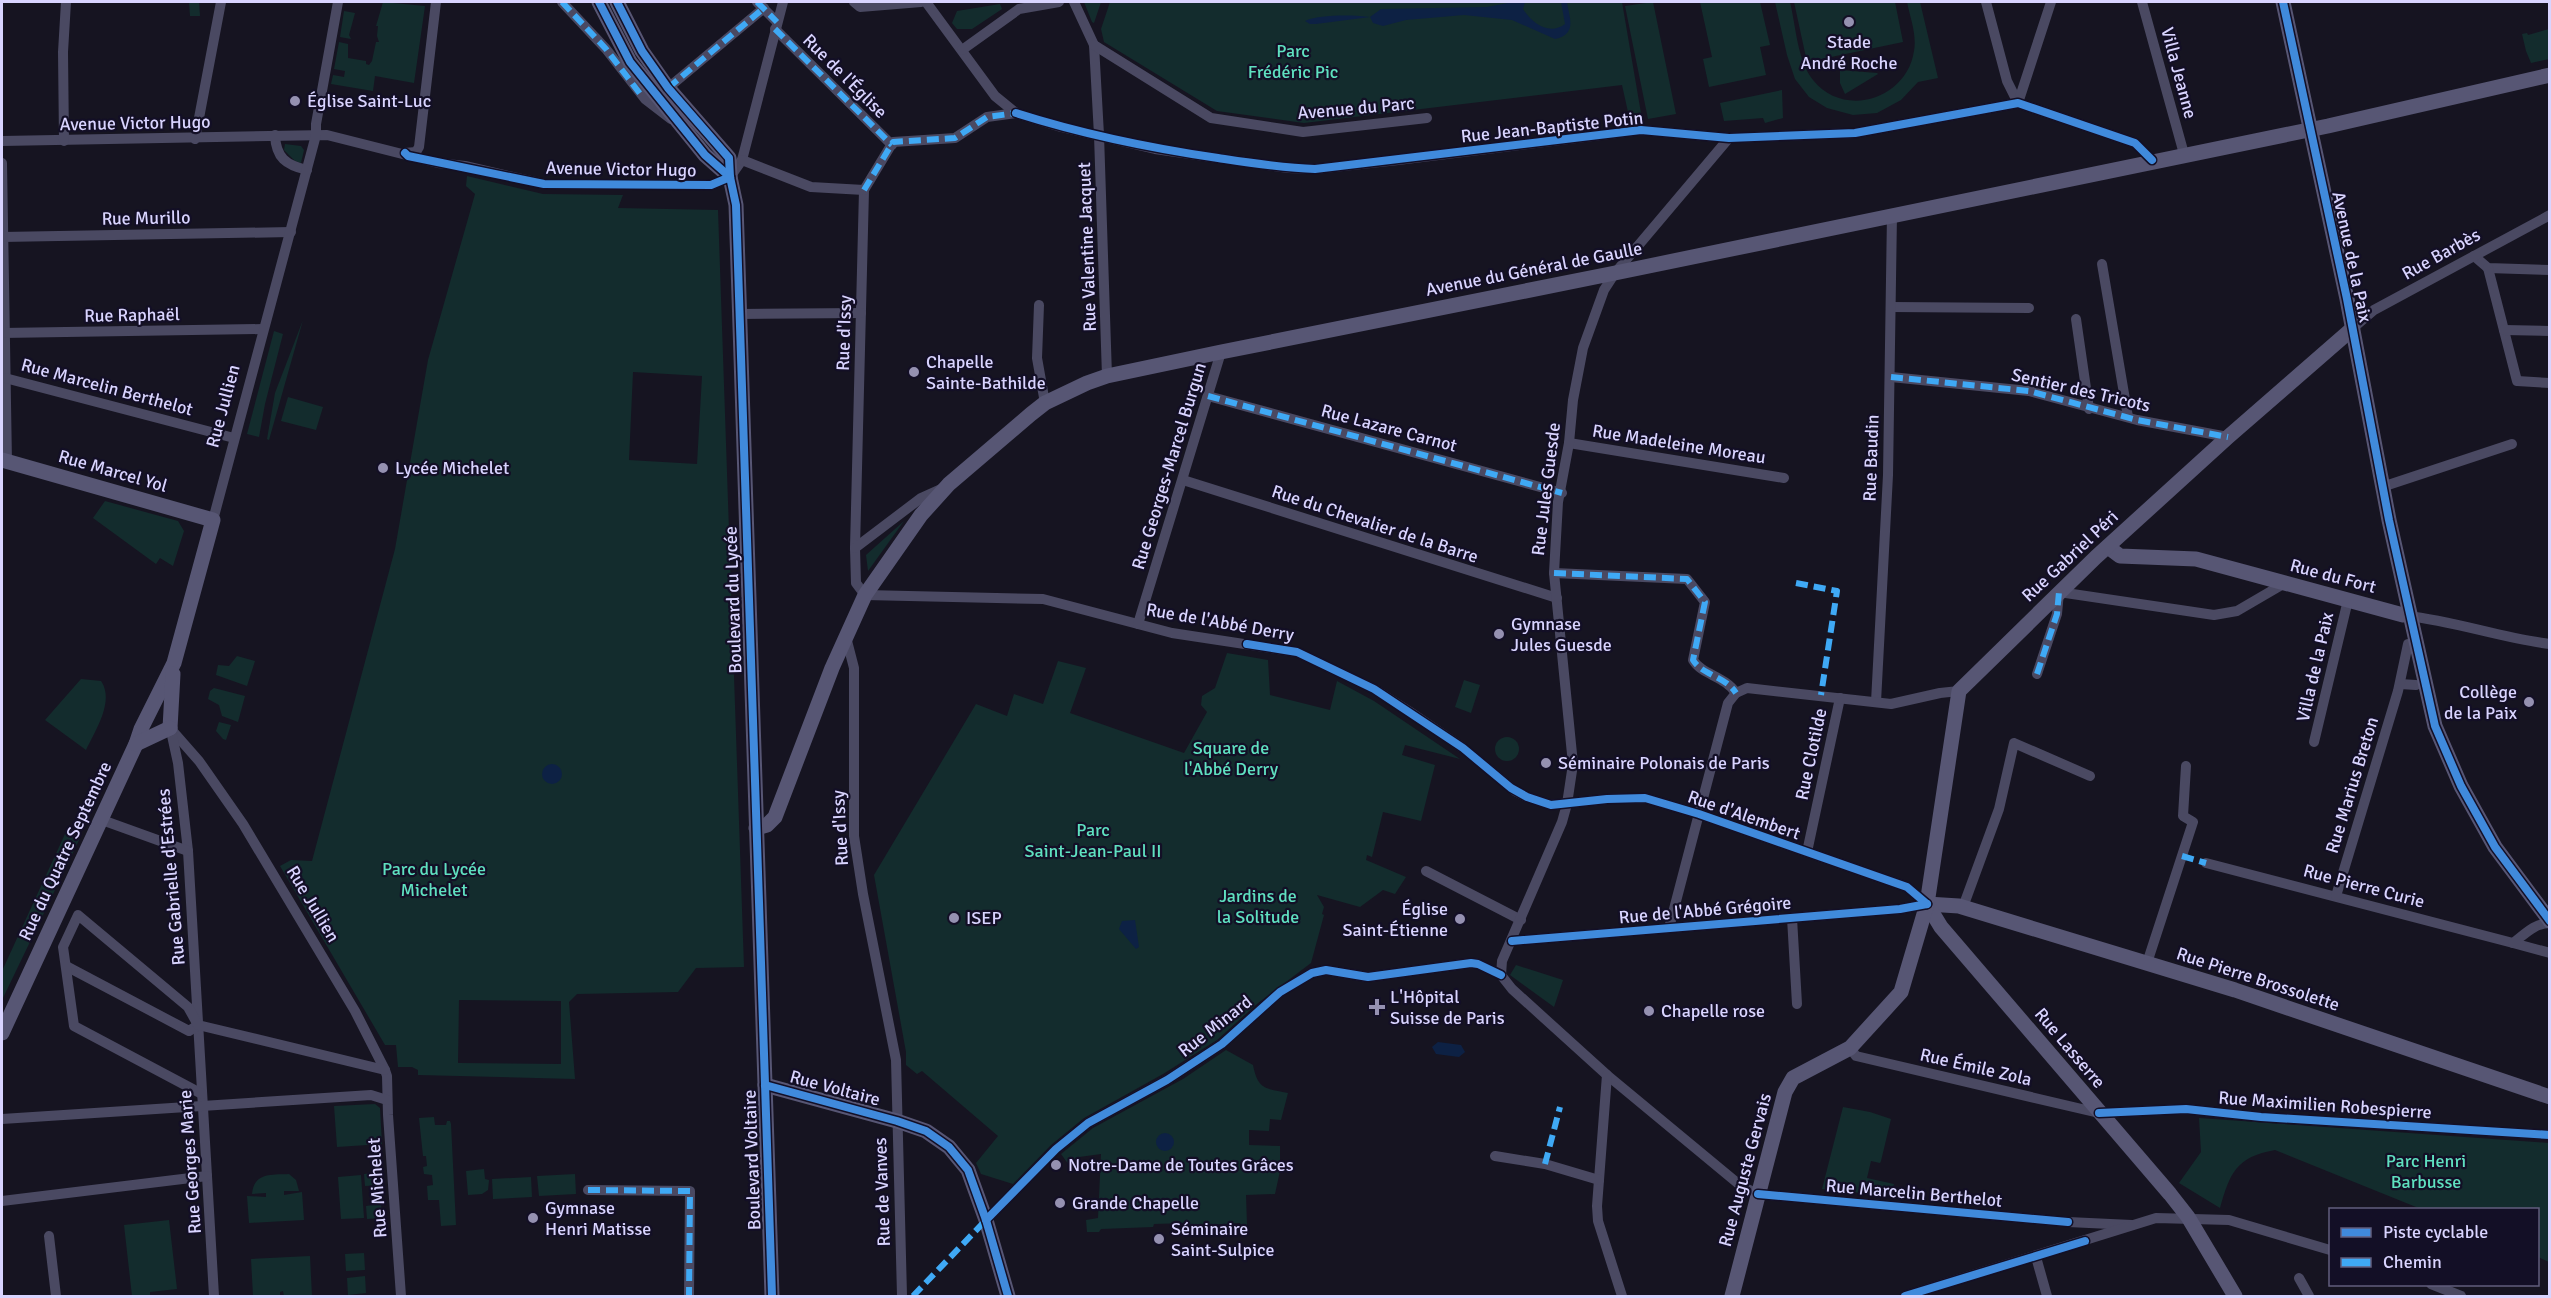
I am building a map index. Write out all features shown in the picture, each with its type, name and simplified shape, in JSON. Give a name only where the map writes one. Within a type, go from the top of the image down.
[{"type":"main road","points":[[599,2],[630,62],[705,155],[730,177]]},
{"type":"main road","name":"Boulevard du Lycée","points":[[617,2],[642,51],[668,88],[729,158],[730,177],[736,205],[762,1023]]},
{"type":"main road","name":"Avenue de la Paix","points":[[2283,2],[2352,328],[2408,616],[2435,726],[2461,786],[2495,847],[2548,925]]},
{"type":"main road","name":"Avenue du Général de Gaulle","points":[[756,828],[766,825],[775,817],[846,637],[865,595],[921,515],[947,486],[1045,403],[1107,376],[1615,273],[2309,128],[2550,75]]},
{"type":"main road","name":"Rue Gabriel Péri","points":[[1959,691],[2059,592],[2228,437],[2352,328]]},
{"type":"main road","name":"Rue Marcel Yol","points":[[4,461],[213,520]]},
{"type":"main road","name":"Rue Jullien","points":[[164,685],[174,663],[213,520]]},
{"type":"main road","name":"Rue du Fort","points":[[2108,547],[2120,556],[2196,559],[2408,616]]},
{"type":"main road","name":"Avenue de la Paix","points":[[2408,616],[2408,644],[2416,685],[2427,726],[2453,787],[2490,851],[2548,925]]},
{"type":"main road","points":[[170,728],[174,663]]},
{"type":"main road","points":[[164,685],[161,713],[170,728]]},
{"type":"main road","name":"Rue du Quatre Septembre","points":[[2,1033],[102,820],[141,729],[164,685]]},
{"type":"main road","name":"Rue Auguste Gervais","points":[[1732,1296],[1785,1092],[1793,1078],[1850,1048],[1901,992],[1927,904],[1959,691]]},
{"type":"main road","points":[[141,729],[150,723],[170,728]]},
{"type":"main road","points":[[136,744],[170,728]]},
{"type":"main road","name":"Rue Pierre Brossolette","points":[[1927,904],[1958,905],[2235,990],[2550,1097]]},
{"type":"main road","name":"Rue Lasserre","points":[[1927,904],[1941,927],[2170,1194],[2188,1217],[2235,1296]]},
{"type":"main road","name":"Boulevard Voltaire","points":[[762,1023],[772,1296]]},
{"type":"main road","name":"Rue Voltaire","points":[[765,1085],[897,1121],[926,1131],[949,1147],[968,1170],[986,1220],[1008,1296]]},
{"type":"street","points":[[64,141],[63,52],[66,2]]},
{"type":"street","points":[[195,139],[221,2]]},
{"type":"street","name":"Rue Jullien","points":[[213,520],[316,135],[316,118],[338,2]]},
{"type":"street","points":[[405,153],[416,152],[420,147],[436,2]]},
{"type":"street","points":[[562,2],[606,49],[645,99],[681,126]]},
{"type":"street","points":[[730,177],[742,160],[783,2]]},
{"type":"street","points":[[857,4],[921,2]]},
{"type":"street","points":[[926,2],[995,96],[1016,113]]},
{"type":"street","points":[[962,50],[1019,9],[1059,2]]},
{"type":"street","points":[[1074,2],[1094,45]]},
{"type":"street","points":[[1986,2],[2007,81],[2018,103]]},
{"type":"street","points":[[2018,103],[2051,2]]},
{"type":"street","name":"Villa Jeanne","points":[[2142,2],[2184,154]]},
{"type":"street","points":[[668,88],[761,5]]},
{"type":"street","name":"Rue de l'Église","points":[[761,5],[776,26],[892,145]]},
{"type":"street","name":"Avenue du Parc","points":[[1094,45],[1211,118],[1303,132],[1427,118]]},
{"type":"street","name":"Rue Valentine Jacquet","points":[[1094,45],[1100,135],[1107,376]]},
{"type":"street","name":"Rue Jean-Baptiste Potin","points":[[1016,113],[1061,127],[1165,151],[1288,168],[1315,169],[1641,130],[1729,138],[1856,132],[2018,103],[2135,143],[2152,160]]},
{"type":"street","points":[[742,160],[811,187],[864,190],[893,142],[955,138],[987,117],[1016,113]]},
{"type":"street","points":[[275,135],[276,149],[280,158],[289,166],[307,170]]},
{"type":"street","name":"Avenue Victor Hugo","points":[[2,141],[327,135],[438,163],[465,166],[544,184],[711,185],[730,177]]},
{"type":"street","name":"Rue Jules Guesde","points":[[1501,975],[1502,961],[1562,822],[1573,764],[1554,573],[1558,502],[1562,493],[1573,400],[1583,348],[1604,290],[1615,273],[1729,138]]},
{"type":"street","points":[[2,163],[4,461]]},
{"type":"street","name":"Rue d'Issy","points":[[864,190],[855,548],[856,584],[865,595]]},
{"type":"street","name":"Rue Baudin","points":[[1876,702],[1888,475],[1892,214]]},
{"type":"street","name":"Rue Barbès","points":[[2352,328],[2374,310],[2550,214]]},
{"type":"street","name":"Rue Murillo","points":[[2,237],[291,232]]},
{"type":"street","points":[[2474,256],[2488,268],[2517,381],[2550,383]]},
{"type":"street","points":[[2102,264],[2128,417]]},
{"type":"street","points":[[2488,268],[2550,270]]},
{"type":"street","points":[[1039,305],[1037,358],[1045,403]]},
{"type":"street","points":[[1891,307],[2029,308]]},
{"type":"street","points":[[739,314],[861,313]]},
{"type":"street","points":[[2076,320],[2089,409]]},
{"type":"street","name":"Rue Raphaël","points":[[3,333],[263,329]]},
{"type":"street","points":[[2504,330],[2550,331]]},
{"type":"street","name":"Rue Georges-Marcel Burgun","points":[[1138,624],[1221,352]]},
{"type":"street","name":"Sentier des Tricots","points":[[1891,377],[2029,391],[2147,423],[2228,437]]},
{"type":"street","name":"Rue Marcelin Berthelot","points":[[5,378],[234,438]]},
{"type":"street","name":"Rue Lazare Carnot","points":[[1208,396],[1562,493]]},
{"type":"street","name":"Rue Madeleine Moreau","points":[[1569,442],[1784,478]]},
{"type":"street","points":[[2382,487],[2512,444]]},
{"type":"street","name":"Rue du Chevalier de la Barre","points":[[1183,480],[1557,598]]},
{"type":"street","points":[[855,548],[921,498],[947,486]]},
{"type":"street","points":[[1554,573],[1687,579],[1705,602],[1693,660],[1697,666],[1725,680],[1736,693]]},
{"type":"street","points":[[2037,674],[2057,614],[2059,592],[2214,615],[2237,610],[2285,583]]},
{"type":"street","name":"Rue de l'Abbé Derry","points":[[865,595],[1043,598],[1172,633],[1297,652],[1364,684],[1410,712],[1463,748],[1515,791],[1551,805],[1567,804]]},
{"type":"street","name":"Villa de la Paix","points":[[2314,742],[2348,600]]},
{"type":"street","name":"Rue du Fort","points":[[2408,616],[2519,640],[2550,644]]},
{"type":"street","name":"Rue d'Issy","points":[[846,637],[854,669],[854,836],[863,894],[888,1016]]},
{"type":"street","name":"Rue Marius Breton","points":[[2336,896],[2400,684],[2408,644]]},
{"type":"street","points":[[2400,684],[2416,685]]},
{"type":"street","points":[[1669,928],[1728,703],[1736,693],[1747,688],[1891,704],[1959,691]]},
{"type":"street","name":"Rue Clotilde","points":[[1807,852],[1840,698]]},
{"type":"street","name":"Rue Jullien","points":[[170,728],[196,758],[243,824],[355,1011],[386,1073]]},
{"type":"street","name":"Rue Gabrielle d'Estrées","points":[[170,728],[178,763],[188,851],[198,1025]]},
{"type":"street","points":[[1958,905],[1999,809],[2014,743],[2090,776]]},
{"type":"street","points":[[178,763],[186,756],[196,758]]},
{"type":"street","points":[[2147,963],[2193,822],[2183,816],[2186,766]]},
{"type":"street","name":"Rue d'Alembert","points":[[1567,804],[1607,799],[1645,798],[1697,819],[1807,852],[1907,887],[1927,904]]},
{"type":"street","points":[[102,820],[188,851]]},
{"type":"street","name":"Rue Pierre Curie","points":[[2206,863],[2550,953]]},
{"type":"street","points":[[1426,871],[1521,920]]},
{"type":"street","name":"Rue de l'Abbé Grégoire","points":[[1512,940],[1900,909],[1927,904]]},
{"type":"street","points":[[202,1094],[74,1026],[63,947],[78,915],[188,1006],[198,1025],[386,1073]]},
{"type":"street","points":[[1792,918],[1797,1004]]},
{"type":"street","points":[[2513,944],[2548,925]]},
{"type":"street","name":"Rue Minard","points":[[986,1220],[1056,1149],[1088,1123],[1167,1080],[1222,1044],[1280,993],[1312,973],[1326,970],[1368,977],[1471,963],[1501,975]]},
{"type":"street","points":[[66,966],[189,1031],[198,1025]]},
{"type":"street","points":[[1501,975],[1512,990],[1607,1075],[1741,1186],[1758,1194]]},
{"type":"street","name":"Rue de Vanves","points":[[888,1016],[896,1060],[902,1296]]},
{"type":"street","name":"Rue Georges Marie","points":[[198,1025],[214,1296]]},
{"type":"street","name":"Rue Émile Zola","points":[[1850,1048],[1856,1056],[2099,1113]]},
{"type":"street","name":"Rue Michelet","points":[[386,1073],[401,1296]]},
{"type":"street","points":[[1607,1075],[1598,1221],[1622,1296]]},
{"type":"street","points":[[2,1119],[371,1095],[387,1100]]},
{"type":"street","name":"Rue Maximilien Robespierre","points":[[2099,1113],[2186,1109],[2261,1117],[2550,1135]]},
{"type":"street","points":[[1495,1156],[1545,1164],[1599,1180]]},
{"type":"street","points":[[2,1201],[207,1176]]},
{"type":"street","points":[[588,1190],[690,1191],[689,1296]]},
{"type":"street","name":"Rue Marcelin Berthelot","points":[[1758,1194],[2068,1222],[2132,1225]]},
{"type":"street","points":[[1905,1296],[2156,1218],[2188,1217],[2205,1221],[2229,1220],[2329,1249]]},
{"type":"street","points":[[49,1236],[56,1296]]},
{"type":"street","points":[[2036,1257],[2047,1296]]},
{"type":"street","points":[[2299,1278],[2309,1296]]},
{"type":"street","points":[[2437,1286],[2461,1296]]},
{"type":"green space","points":[[189,2],[199,2],[200,16],[190,16]]},
{"type":"green space","points":[[383,2],[425,6],[414,83],[375,76],[373,91],[331,84],[333,75],[344,77],[345,71],[334,69],[339,42],[348,44],[348,58],[366,61],[369,65],[372,61],[376,42],[379,42],[378,26],[376,26]]},
{"type":"green space","points":[[1084,2],[1101,2],[1094,23],[1092,22]]},
{"type":"green space","name":"Parc Frédéric Pic","points":[[1110,2],[1622,2],[1642,119],[1630,121],[1622,85],[1304,123],[1217,111],[1104,42],[1101,29]]},
{"type":"green space","points":[[1653,2],[1676,114],[1648,119],[1625,6]]},
{"type":"green space","points":[[1700,2],[1760,2],[1770,45],[1760,47],[1766,75],[1709,87],[1703,59],[1712,57]]},
{"type":"green space","points":[[1775,2],[1790,2],[1800,53],[1813,80],[1826,92],[1841,99],[1857,101],[1887,92],[1900,81],[1909,68],[1915,39],[1907,2],[1920,2],[1938,78],[1918,82],[1901,100],[1877,113],[1853,115],[1827,108],[1809,97],[1795,79]]},
{"type":"green space","name":"Stade André Roche","points":[[1794,2],[1895,2],[1903,42],[1807,62]]},
{"type":"green space","points":[[1000,4],[1002,9],[972,29],[957,29],[952,23],[957,11]]},
{"type":"green space","points":[[344,11],[355,13],[349,35],[351,39],[340,37]]},
{"type":"green space","points":[[2549,29],[2549,59],[2531,63],[2522,34],[2527,33],[2528,35]]},
{"type":"green space","points":[[1840,70],[1878,74],[1845,94],[1840,83]]},
{"type":"green space","points":[[1782,90],[1783,118],[1765,123],[1763,118],[1724,121],[1720,103]]},
{"type":"green space","points":[[285,144],[301,146],[304,150],[301,163],[295,161],[284,150]]},
{"type":"green space","name":"Parc du Lycée Michelet","points":[[467,176],[543,194],[623,195],[618,208],[718,210],[744,967],[696,968],[678,992],[577,994],[569,1002],[575,1079],[418,1075],[418,1070],[412,1067],[398,1067],[396,1045],[385,1045],[280,866],[291,860],[312,861],[395,549],[428,360],[475,194],[466,186]],"holes":[[[633,372],[702,376],[697,464],[629,460]],[[459,1000],[561,1001],[561,1064],[458,1063]]]},
{"type":"green space","points":[[303,320],[269,440],[267,439],[275,393]]},
{"type":"green space","points":[[274,331],[283,334],[259,437],[247,434]]},
{"type":"green space","points":[[288,397],[323,407],[316,430],[281,421]]},
{"type":"green space","points":[[105,501],[178,521],[184,531],[173,566],[160,558],[156,564],[93,518]]},
{"type":"green space","points":[[904,521],[868,571],[866,555]]},
{"type":"green space","points":[[1227,653],[1268,660],[1270,695],[1330,710],[1337,681],[1374,701],[1460,759],[1405,745],[1402,755],[1435,765],[1421,821],[1383,812],[1372,857],[1367,855],[1366,860],[1406,877],[1395,894],[1383,890],[1360,907],[1317,895],[1324,907],[1322,914],[1324,915],[1311,963],[1258,1003],[1217,1040],[1163,1074],[1084,1118],[1051,1145],[1013,1184],[981,1174],[976,1163],[998,1136],[922,1071],[917,1074],[906,1065],[906,1052],[874,875],[976,704],[1007,716],[1014,694],[1043,704],[1058,661],[1086,668],[1070,713],[1184,753],[1207,712],[1201,705],[1202,696],[1215,688]]},
{"type":"green space","points":[[237,656],[255,661],[247,686],[216,675],[218,665],[229,666]]},
{"type":"green space","points":[[81,679],[101,681],[106,698],[102,716],[86,750],[45,720]]},
{"type":"green space","points":[[1464,680],[1480,685],[1471,713],[1455,707]]},
{"type":"green space","points":[[214,688],[245,696],[238,722],[222,716],[219,705],[208,699],[210,691]]},
{"type":"green space","points":[[219,722],[231,725],[226,740],[216,731]]},
{"type":"green space","points":[[1507,737],[1512,738],[1518,744],[1518,754],[1512,760],[1507,761],[1502,760],[1496,754],[1495,749],[1496,744],[1502,738]]},
{"type":"green space","points":[[69,832],[80,838],[2,1000],[2,971],[65,834]]},
{"type":"green space","points":[[1516,965],[1563,980],[1554,1007],[1510,975]]},
{"type":"green space","points":[[1226,1050],[1253,1065],[1260,1084],[1288,1093],[1281,1120],[1270,1119],[1269,1131],[1249,1130],[1249,1145],[1280,1146],[1280,1171],[1275,1194],[1246,1195],[1247,1225],[1240,1223],[1187,1226],[1186,1223],[1154,1224],[1153,1227],[1101,1229],[1099,1232],[1087,1232],[1086,1220],[1098,1218],[1101,1154],[1079,1157],[1074,1172],[1061,1154],[1093,1128],[1183,1079]]},
{"type":"green space","points":[[375,1104],[380,1108],[382,1144],[337,1147],[334,1106]]},
{"type":"green space","points":[[1843,1107],[1891,1119],[1881,1161],[1880,1163],[1871,1161],[1867,1178],[1894,1184],[1891,1196],[1822,1189]]},
{"type":"green space","points":[[434,1117],[435,1125],[446,1125],[447,1121],[451,1124],[456,1225],[441,1226],[439,1200],[428,1200],[427,1186],[433,1185],[432,1175],[424,1174],[423,1167],[427,1166],[426,1156],[423,1156],[419,1118]]},
{"type":"green space","name":"Parc Henri Barbusse","points":[[2199,1118],[2549,1143],[2549,1262],[2539,1257],[2539,1208],[2419,1208],[2275,1150],[2251,1157],[2237,1168],[2227,1185],[2220,1208],[2179,1183],[2201,1152]]},
{"type":"green space","points":[[484,1169],[485,1179],[489,1180],[488,1190],[482,1194],[468,1195],[466,1171]]},
{"type":"green space","points":[[380,1172],[381,1185],[365,1186],[364,1174]]},
{"type":"green space","points":[[289,1174],[296,1180],[299,1191],[284,1191],[284,1195],[302,1192],[304,1220],[249,1223],[247,1196],[266,1197],[266,1193],[252,1194],[256,1182],[265,1176]]},
{"type":"green space","points":[[575,1174],[576,1194],[539,1196],[537,1176]]},
{"type":"green space","points":[[361,1175],[364,1218],[341,1219],[338,1177]]},
{"type":"green space","points":[[531,1177],[532,1197],[493,1199],[492,1179]]},
{"type":"green space","points":[[381,1204],[382,1218],[367,1219],[366,1206]]},
{"type":"green space","points":[[169,1220],[177,1289],[150,1292],[150,1296],[132,1296],[124,1225]]},
{"type":"green space","points":[[364,1253],[365,1270],[346,1271],[345,1254]]},
{"type":"green space","points":[[310,1256],[312,1296],[284,1296],[283,1291],[280,1292],[280,1296],[253,1296],[251,1259]]},
{"type":"green space","points":[[365,1276],[366,1293],[348,1295],[347,1278]]},
{"type":"water","points":[[1525,2],[1523,9],[1531,19],[1541,26],[1553,29],[1565,24],[1561,2],[1567,2],[1570,24],[1567,33],[1555,39],[1512,20],[1464,15],[1406,20],[1383,26],[1373,23],[1370,17],[1381,9],[1487,7]]},
{"type":"water","points":[[1328,16],[1370,17],[1316,24],[1305,21]]},
{"type":"water","points":[[548,764],[556,764],[562,770],[562,778],[556,784],[548,784],[542,778],[542,770]]},
{"type":"water","points":[[1135,920],[1139,947],[1136,949],[1119,929],[1122,921]]},
{"type":"water","points":[[1438,1042],[1461,1045],[1465,1052],[1459,1057],[1436,1054],[1432,1047]]},
{"type":"water","points":[[1165,1133],[1171,1136],[1174,1142],[1171,1148],[1165,1151],[1159,1148],[1156,1142],[1159,1136]]},
{"type":"marked path","points":[[562,2],[606,49],[641,95]]},
{"type":"marked path","points":[[757,2],[777,22]]},
{"type":"marked path","points":[[668,88],[764,8]]},
{"type":"marked path","points":[[775,29],[892,145]]},
{"type":"marked path","points":[[864,190],[893,142],[955,138],[987,117],[1016,113]]},
{"type":"marked path","points":[[1891,377],[2029,391],[2137,420],[2228,437]]},
{"type":"marked path","points":[[1208,396],[1562,493]]},
{"type":"marked path","points":[[1554,573],[1687,579],[1705,602],[1693,660],[1702,669],[1726,683],[1736,693]]},
{"type":"marked path","points":[[1796,583],[1837,591],[1821,695]]},
{"type":"marked path","points":[[2037,674],[2057,614],[2059,592]]},
{"type":"marked path","points":[[2182,856],[2206,863]]},
{"type":"marked path","points":[[1545,1164],[1560,1107]]},
{"type":"marked path","points":[[588,1190],[690,1191],[689,1296]]},
{"type":"marked path","points":[[913,1296],[986,1220]]},
{"type":"cycle path","points":[[599,2],[630,62],[705,155],[730,177]]},
{"type":"cycle path","points":[[617,2],[642,51],[668,88],[729,158],[730,177],[736,205],[772,1296]]},
{"type":"cycle path","points":[[2283,2],[2347,299],[2389,520],[2435,726],[2461,786],[2495,847],[2550,921]]},
{"type":"cycle path","points":[[1016,113],[1091,134],[1167,150],[1266,165],[1315,169],[1641,130],[1729,138],[1855,133],[2018,103],[2135,143],[2152,160]]},
{"type":"cycle path","points":[[405,153],[408,156],[544,184],[711,185],[730,177]]},
{"type":"cycle path","points":[[1247,644],[1297,652],[1374,689],[1463,748],[1511,788],[1527,797],[1551,805],[1607,799],[1645,798],[1699,814],[1907,887],[1927,904]]},
{"type":"cycle path","points":[[1512,941],[1900,909],[1927,904]]},
{"type":"cycle path","points":[[986,1220],[1056,1149],[1088,1123],[1167,1080],[1222,1044],[1280,992],[1312,973],[1326,970],[1368,977],[1471,963],[1501,975]]},
{"type":"cycle path","points":[[765,1085],[897,1121],[926,1131],[949,1147],[968,1170],[986,1220],[1008,1296]]},
{"type":"cycle path","points":[[2099,1113],[2186,1109],[2261,1117],[2550,1135]]},
{"type":"cycle path","points":[[1758,1194],[2068,1222]]},
{"type":"cycle path","points":[[1905,1296],[2085,1241]]},
{"type":"place","name":"Stade André Roche","points":[[1849,22]]},
{"type":"place","name":"Église Saint-Luc","points":[[295,101]]},
{"type":"place","name":"Chapelle Sainte-Bathilde","points":[[914,372]]},
{"type":"place","name":"Lycée Michelet","points":[[383,468]]},
{"type":"place","name":"Gymnase Jules Guesde","points":[[1499,634]]},
{"type":"place","name":"Collège de la Paix","points":[[2529,702]]},
{"type":"place","name":"Séminaire Polonais de Paris","points":[[1546,763]]},
{"type":"place","name":"ISEP","points":[[954,918]]},
{"type":"place","name":"Église Saint-Étienne","points":[[1460,919]]},
{"type":"place","name":"L'Hôpital Suisse de Paris","points":[[1377,1007]]},
{"type":"place","name":"Chapelle rose","points":[[1649,1011]]},
{"type":"place","name":"Notre-Dame de Toutes Grâces","points":[[1056,1165]]},
{"type":"place","name":"Grande Chapelle","points":[[1060,1203]]},
{"type":"place","name":"Gymnase Henri Matisse","points":[[533,1218]]},
{"type":"place","name":"Séminaire Saint-Sulpice","points":[[1159,1239]]},
{"type":"park label","name":"Square de l'Abbé Derry","points":[[1231,758]]},
{"type":"park label","name":"Parc Saint-Jean-Paul II","points":[[1093,840]]},
{"type":"park label","name":"Jardins de la Solitude","points":[[1258,906]]}]
